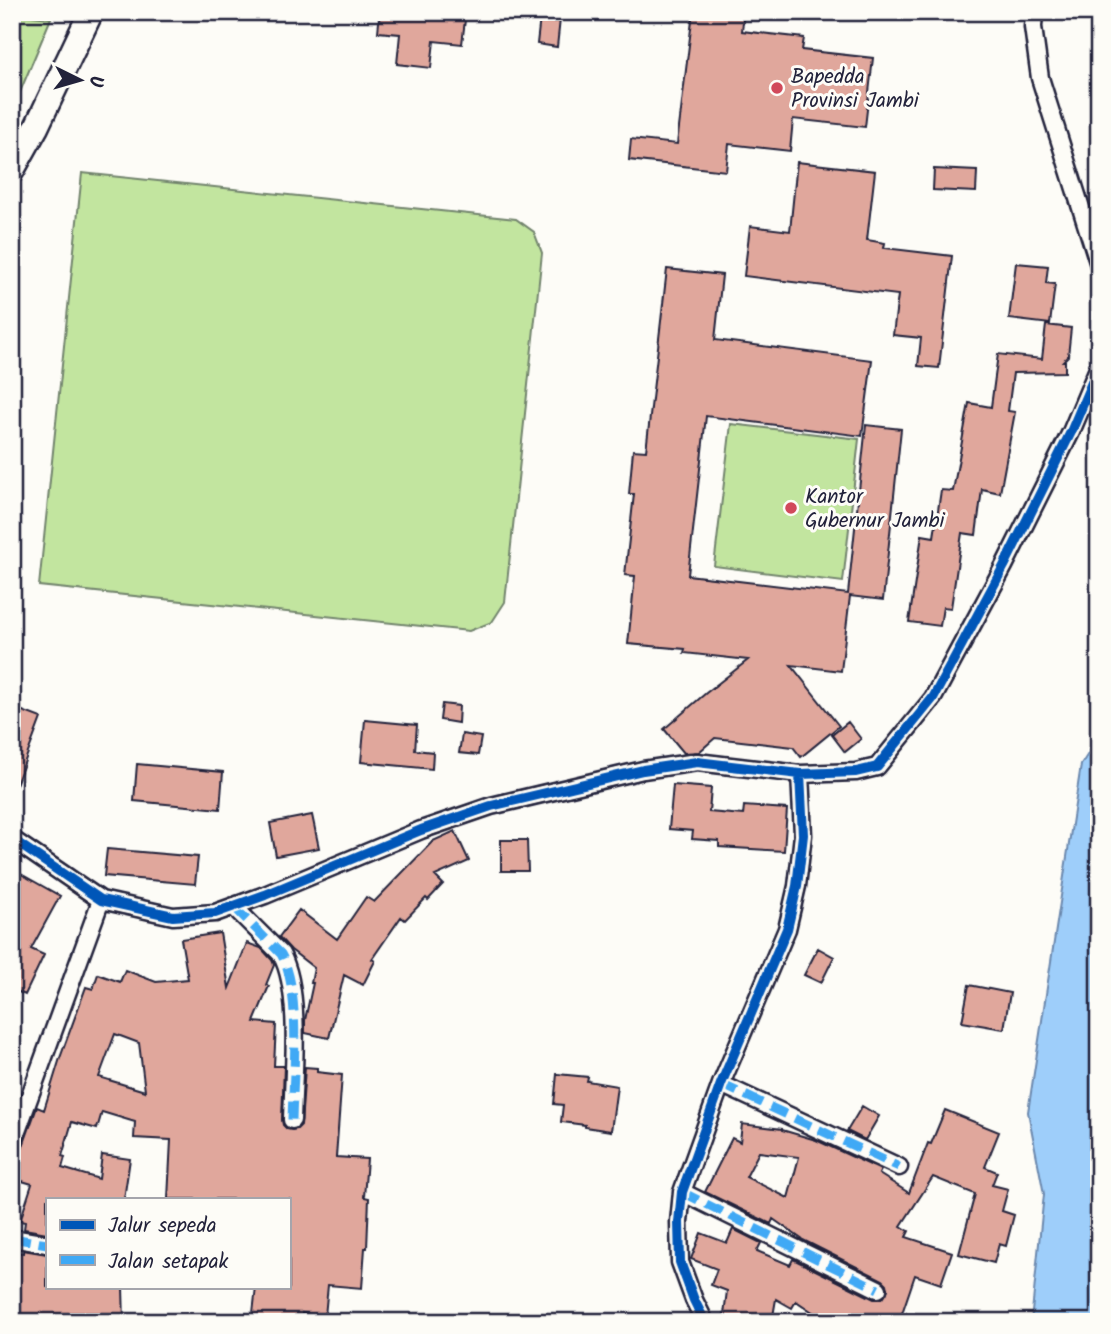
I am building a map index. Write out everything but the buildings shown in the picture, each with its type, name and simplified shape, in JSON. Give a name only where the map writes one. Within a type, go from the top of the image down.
[{"type":"main road","points":[[12,171],[36,128],[91,12]]},
{"type":"street","points":[[1034,12],[1033,27],[1040,78],[1099,265]]},
{"type":"street","points":[[12,839],[101,900],[173,916],[215,913],[421,830],[491,806],[643,770],[697,762],[800,774],[856,772],[877,767],[933,698],[1029,517],[1071,432],[1099,366]]},
{"type":"street","points":[[705,1322],[680,1262],[679,1222],[682,1192],[721,1084],[787,929],[797,886],[803,835],[800,774]]},
{"type":"street","points":[[12,1145],[101,900]]},
{"type":"street","points":[[234,906],[282,954],[291,977],[294,1024],[292,1121]]},
{"type":"street","points":[[721,1084],[899,1167]]},
{"type":"street","points":[[682,1192],[878,1289]]},
{"type":"street","points":[[12,1238],[46,1244]]},
{"type":"green space","points":[[12,14],[51,18],[12,111]]},
{"type":"green space","points":[[82,173],[516,219],[534,232],[542,253],[505,602],[492,622],[469,631],[39,586]]},
{"type":"green space","points":[[731,424],[859,439],[843,582],[714,566]]},
{"type":"water","points":[[1099,736],[1099,1322],[1031,1322],[1044,1194],[1028,1112],[1081,765]]},
{"type":"marked path","points":[[234,907],[281,954],[288,970],[295,1035],[292,1120]]},
{"type":"marked path","points":[[721,1084],[899,1167]]},
{"type":"marked path","points":[[682,1192],[878,1289]]},
{"type":"marked path","points":[[12,1238],[46,1244]]},
{"type":"cycle path","points":[[12,839],[101,900],[173,916],[215,913],[421,830],[491,806],[643,770],[697,762],[800,774],[856,772],[877,767],[933,698],[1004,566],[1071,432],[1099,366]]},
{"type":"cycle path","points":[[705,1322],[680,1262],[679,1222],[682,1192],[721,1084],[787,929],[797,886],[803,835],[800,774]]},
{"type":"place","name":"Bapedda Provinsi Jambi","points":[[777,88]]},
{"type":"place","name":"Kantor Gubernur Jambi","points":[[791,508]]}]
